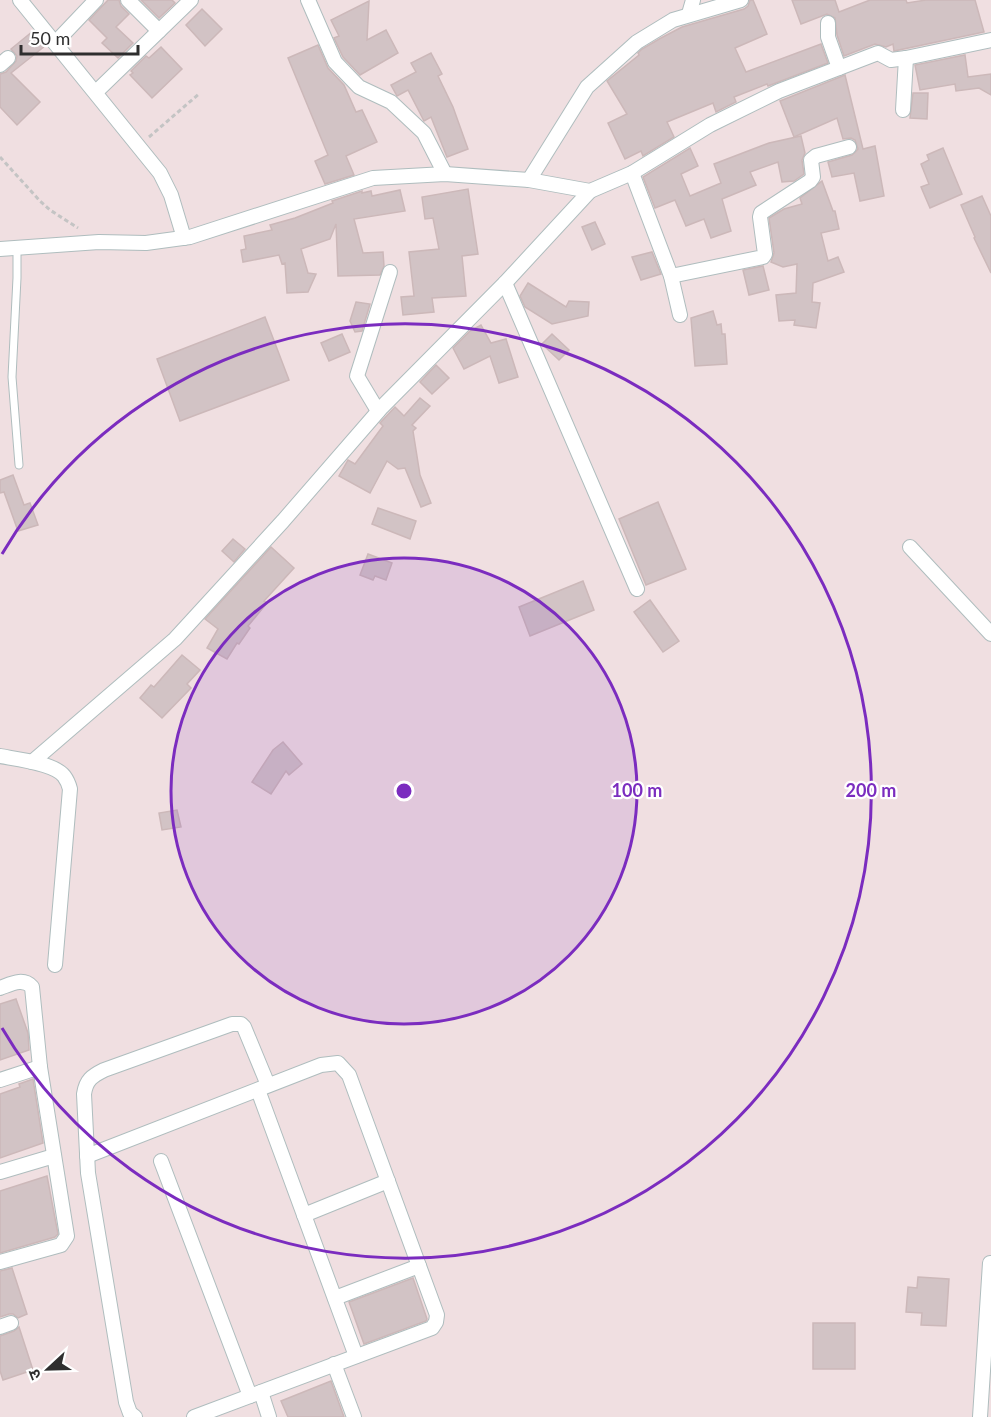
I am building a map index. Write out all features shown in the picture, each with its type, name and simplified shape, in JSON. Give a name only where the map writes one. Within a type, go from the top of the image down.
[{"type":"street","points":[[20,0],[139,144],[165,181],[184,238]]},
{"type":"street","points":[[56,43],[96,0]]},
{"type":"street","points":[[128,0],[159,31]]},
{"type":"street","points":[[96,92],[191,0]]},
{"type":"street","points":[[308,0],[335,62],[359,87],[391,102],[424,133],[445,174]]},
{"type":"street","points":[[689,14],[693,0]]},
{"type":"street","points":[[529,180],[587,87],[637,42],[673,20],[741,0]]},
{"type":"street","points":[[828,23],[828,37],[839,68]]},
{"type":"street","points":[[26,761],[175,639],[283,521],[378,411],[505,283],[590,191],[632,173],[710,125],[779,90],[878,53],[891,60],[991,40]]},
{"type":"street","points":[[903,110],[906,58]]},
{"type":"street","points":[[671,276],[763,257],[765,254],[761,213],[810,181],[813,177],[811,160],[816,156],[849,147]]},
{"type":"street","points":[[632,173],[671,276],[680,315]]},
{"type":"street","points":[[0,249],[99,242],[146,243],[184,238],[373,178],[445,174],[529,180],[590,191]]},
{"type":"street","points":[[378,411],[357,376],[390,272]]},
{"type":"street","points":[[505,283],[637,589]]},
{"type":"street","points":[[910,547],[991,633]]},
{"type":"street","points":[[0,756],[26,761],[60,772],[68,782],[70,789],[55,965]]},
{"type":"street","points":[[0,988],[22,981],[28,982],[32,987],[40,1067],[67,1239],[60,1245],[0,1262]]},
{"type":"street","points":[[135,1417],[130,1413],[126,1402],[87,1156],[85,1084],[90,1078],[104,1070],[232,1024],[237,1023],[244,1027],[304,1215],[356,1356]]},
{"type":"street","points":[[87,1156],[321,1065],[338,1063],[349,1075],[437,1315],[436,1322],[432,1328],[194,1417]]},
{"type":"street","points":[[0,1080],[40,1067]]},
{"type":"street","points":[[0,1172],[54,1156]]},
{"type":"street","points":[[161,1161],[255,1394],[269,1417]]},
{"type":"street","points":[[304,1215],[388,1181]]},
{"type":"street","points":[[980,1417],[989,1343],[990,1263]]},
{"type":"street","points":[[335,1298],[419,1266]]},
{"type":"street","points":[[334,1365],[354,1417]]},
{"type":"lane","points":[[17,249],[12,377],[19,465]]},
{"type":"path","points":[[139,144],[200,93]]},
{"type":"path","points":[[0,157],[50,210],[99,242]]},
{"type":"building","points":[[108,0],[119,0],[121,6],[129,14],[116,27],[133,43],[118,58],[102,43],[107,38],[89,20]]},
{"type":"building","points":[[141,0],[172,0],[175,3],[159,18]]},
{"type":"building","points":[[750,0],[753,0],[767,34],[735,48],[746,72],[821,44],[828,63],[734,97],[736,102],[716,112],[713,103],[667,122],[674,137],[643,156],[641,151],[625,159],[608,123],[627,114],[607,81],[639,55],[642,49],[661,38],[682,27],[744,9]]},
{"type":"building","points":[[792,0],[835,0],[839,12],[870,0],[906,0],[907,3],[926,0],[975,0],[984,32],[894,51],[893,44],[886,47],[875,44],[844,56],[837,35],[835,18],[827,14],[801,24]]},
{"type":"building","points":[[369,1],[367,40],[386,30],[398,53],[360,75],[343,57],[334,38],[339,36],[331,20]]},
{"type":"building","points":[[202,9],[222,29],[205,46],[186,25]]},
{"type":"building","points":[[33,31],[45,46],[11,73],[40,102],[17,125],[0,107],[0,74],[6,72],[16,61],[17,56],[11,49]]},
{"type":"building","points":[[318,45],[328,68],[344,85],[356,112],[362,110],[377,142],[346,156],[354,175],[325,184],[315,161],[328,155],[288,58]]},
{"type":"building","points":[[161,47],[182,69],[152,98],[130,75],[133,73],[131,71],[146,56],[149,58]]},
{"type":"building","points":[[431,53],[442,74],[438,76],[453,107],[468,149],[447,157],[431,117],[424,121],[408,90],[397,96],[391,85],[416,72],[411,63]]},
{"type":"building","points":[[965,55],[968,77],[991,74],[991,95],[979,88],[956,91],[955,84],[920,90],[915,65]]},
{"type":"building","points":[[845,75],[863,149],[875,146],[884,196],[860,201],[854,173],[832,177],[828,162],[852,155],[858,149],[855,140],[843,139],[837,118],[794,137],[780,101]]},
{"type":"building","points":[[913,93],[928,93],[927,119],[910,118]]},
{"type":"building","points":[[801,136],[805,153],[802,160],[804,174],[794,181],[782,182],[778,162],[750,172],[756,185],[722,199],[731,231],[711,238],[704,219],[686,226],[675,200],[655,208],[643,177],[690,148],[698,166],[681,174],[690,196],[721,183],[714,164],[769,143]]},
{"type":"building","points":[[943,148],[962,194],[930,208],[921,187],[929,184],[921,164],[929,160],[927,155]]},
{"type":"building","points":[[822,181],[833,211],[835,211],[839,229],[821,233],[828,261],[838,257],[844,272],[813,283],[812,302],[820,303],[816,328],[794,325],[795,320],[779,321],[776,295],[796,293],[797,264],[783,267],[771,262],[774,253],[769,218],[784,209],[802,204],[800,198]]},
{"type":"building","points":[[468,189],[478,254],[462,256],[466,296],[432,298],[434,312],[403,315],[401,297],[414,296],[409,252],[439,249],[433,218],[425,219],[422,197]]},
{"type":"building","points":[[400,190],[405,211],[354,219],[363,253],[383,252],[384,266],[380,275],[338,276],[336,224],[330,239],[301,249],[308,273],[316,274],[308,292],[287,293],[285,263],[282,264],[279,255],[243,262],[241,250],[246,249],[244,236],[272,230],[270,225],[295,218],[333,203],[332,201],[362,191],[362,193],[371,191],[372,196]]},
{"type":"building","points":[[982,196],[991,216],[991,273],[961,205]]},
{"type":"building","points":[[595,222],[605,244],[592,250],[582,227]]},
{"type":"building","points":[[652,252],[661,274],[641,280],[632,257]]},
{"type":"building","points":[[763,266],[769,290],[749,295],[743,270]]},
{"type":"building","points":[[528,283],[566,307],[569,301],[589,302],[588,316],[552,324],[525,307],[520,296]]},
{"type":"building","points":[[356,302],[370,304],[362,331],[355,332],[350,321]]},
{"type":"building","points":[[713,311],[717,325],[721,324],[722,334],[725,334],[727,364],[695,366],[691,318]]},
{"type":"building","points":[[265,317],[289,380],[180,421],[157,359]]},
{"type":"building","points":[[481,325],[491,343],[506,339],[518,377],[499,383],[490,356],[464,369],[453,348],[470,331]]},
{"type":"building","points":[[342,334],[350,352],[329,361],[321,343]]},
{"type":"building","points":[[552,334],[569,350],[559,360],[542,344]]},
{"type":"building","points":[[436,365],[449,378],[432,394],[420,382]]},
{"type":"building","points":[[420,398],[430,406],[412,425],[416,428],[413,431],[420,475],[431,503],[421,507],[405,468],[398,469],[387,461],[370,493],[339,476],[348,460],[355,464],[383,426],[380,423],[395,407],[404,416]]},
{"type":"building","points":[[13,475],[24,505],[30,503],[38,525],[18,531],[4,492],[0,493],[0,480]]},
{"type":"building","points":[[658,502],[686,569],[646,585],[619,519]]},
{"type":"building","points":[[378,508],[416,521],[410,539],[372,524]]},
{"type":"building","points":[[233,539],[245,549],[234,562],[222,551]]},
{"type":"building","points":[[271,547],[294,568],[264,601],[267,603],[248,626],[250,628],[227,659],[207,648],[218,629],[205,619]]},
{"type":"building","points":[[368,554],[392,563],[386,580],[375,576],[373,580],[360,575]]},
{"type":"building","points":[[583,581],[594,610],[530,636],[519,607]]},
{"type":"building","points":[[650,600],[679,641],[663,652],[634,612]]},
{"type":"building","points":[[182,655],[200,670],[187,684],[191,688],[162,718],[140,698],[151,685],[154,687]]},
{"type":"building","points":[[283,742],[302,764],[289,775],[286,771],[271,794],[252,782],[273,750]]},
{"type":"building","points":[[177,810],[181,827],[162,830],[159,813]]},
{"type":"building","points":[[16,999],[28,1033],[29,1050],[0,1060],[0,1004]]},
{"type":"building","points":[[33,1079],[43,1143],[0,1158],[0,1094],[20,1087],[19,1084]]},
{"type":"building","points":[[47,1176],[58,1234],[55,1237],[0,1253],[0,1191]]},
{"type":"building","points":[[12,1268],[27,1314],[18,1318],[13,1314],[0,1317],[0,1271]]},
{"type":"building","points":[[918,1277],[949,1279],[946,1326],[921,1325],[922,1313],[906,1312],[908,1287],[917,1288]]},
{"type":"building","points":[[413,1278],[426,1321],[364,1344],[349,1302]]},
{"type":"building","points":[[813,1323],[855,1323],[855,1369],[813,1369]]},
{"type":"building","points":[[19,1327],[33,1370],[3,1380],[0,1371],[0,1336]]},
{"type":"building","points":[[331,1381],[344,1417],[288,1417],[281,1401]]}]
